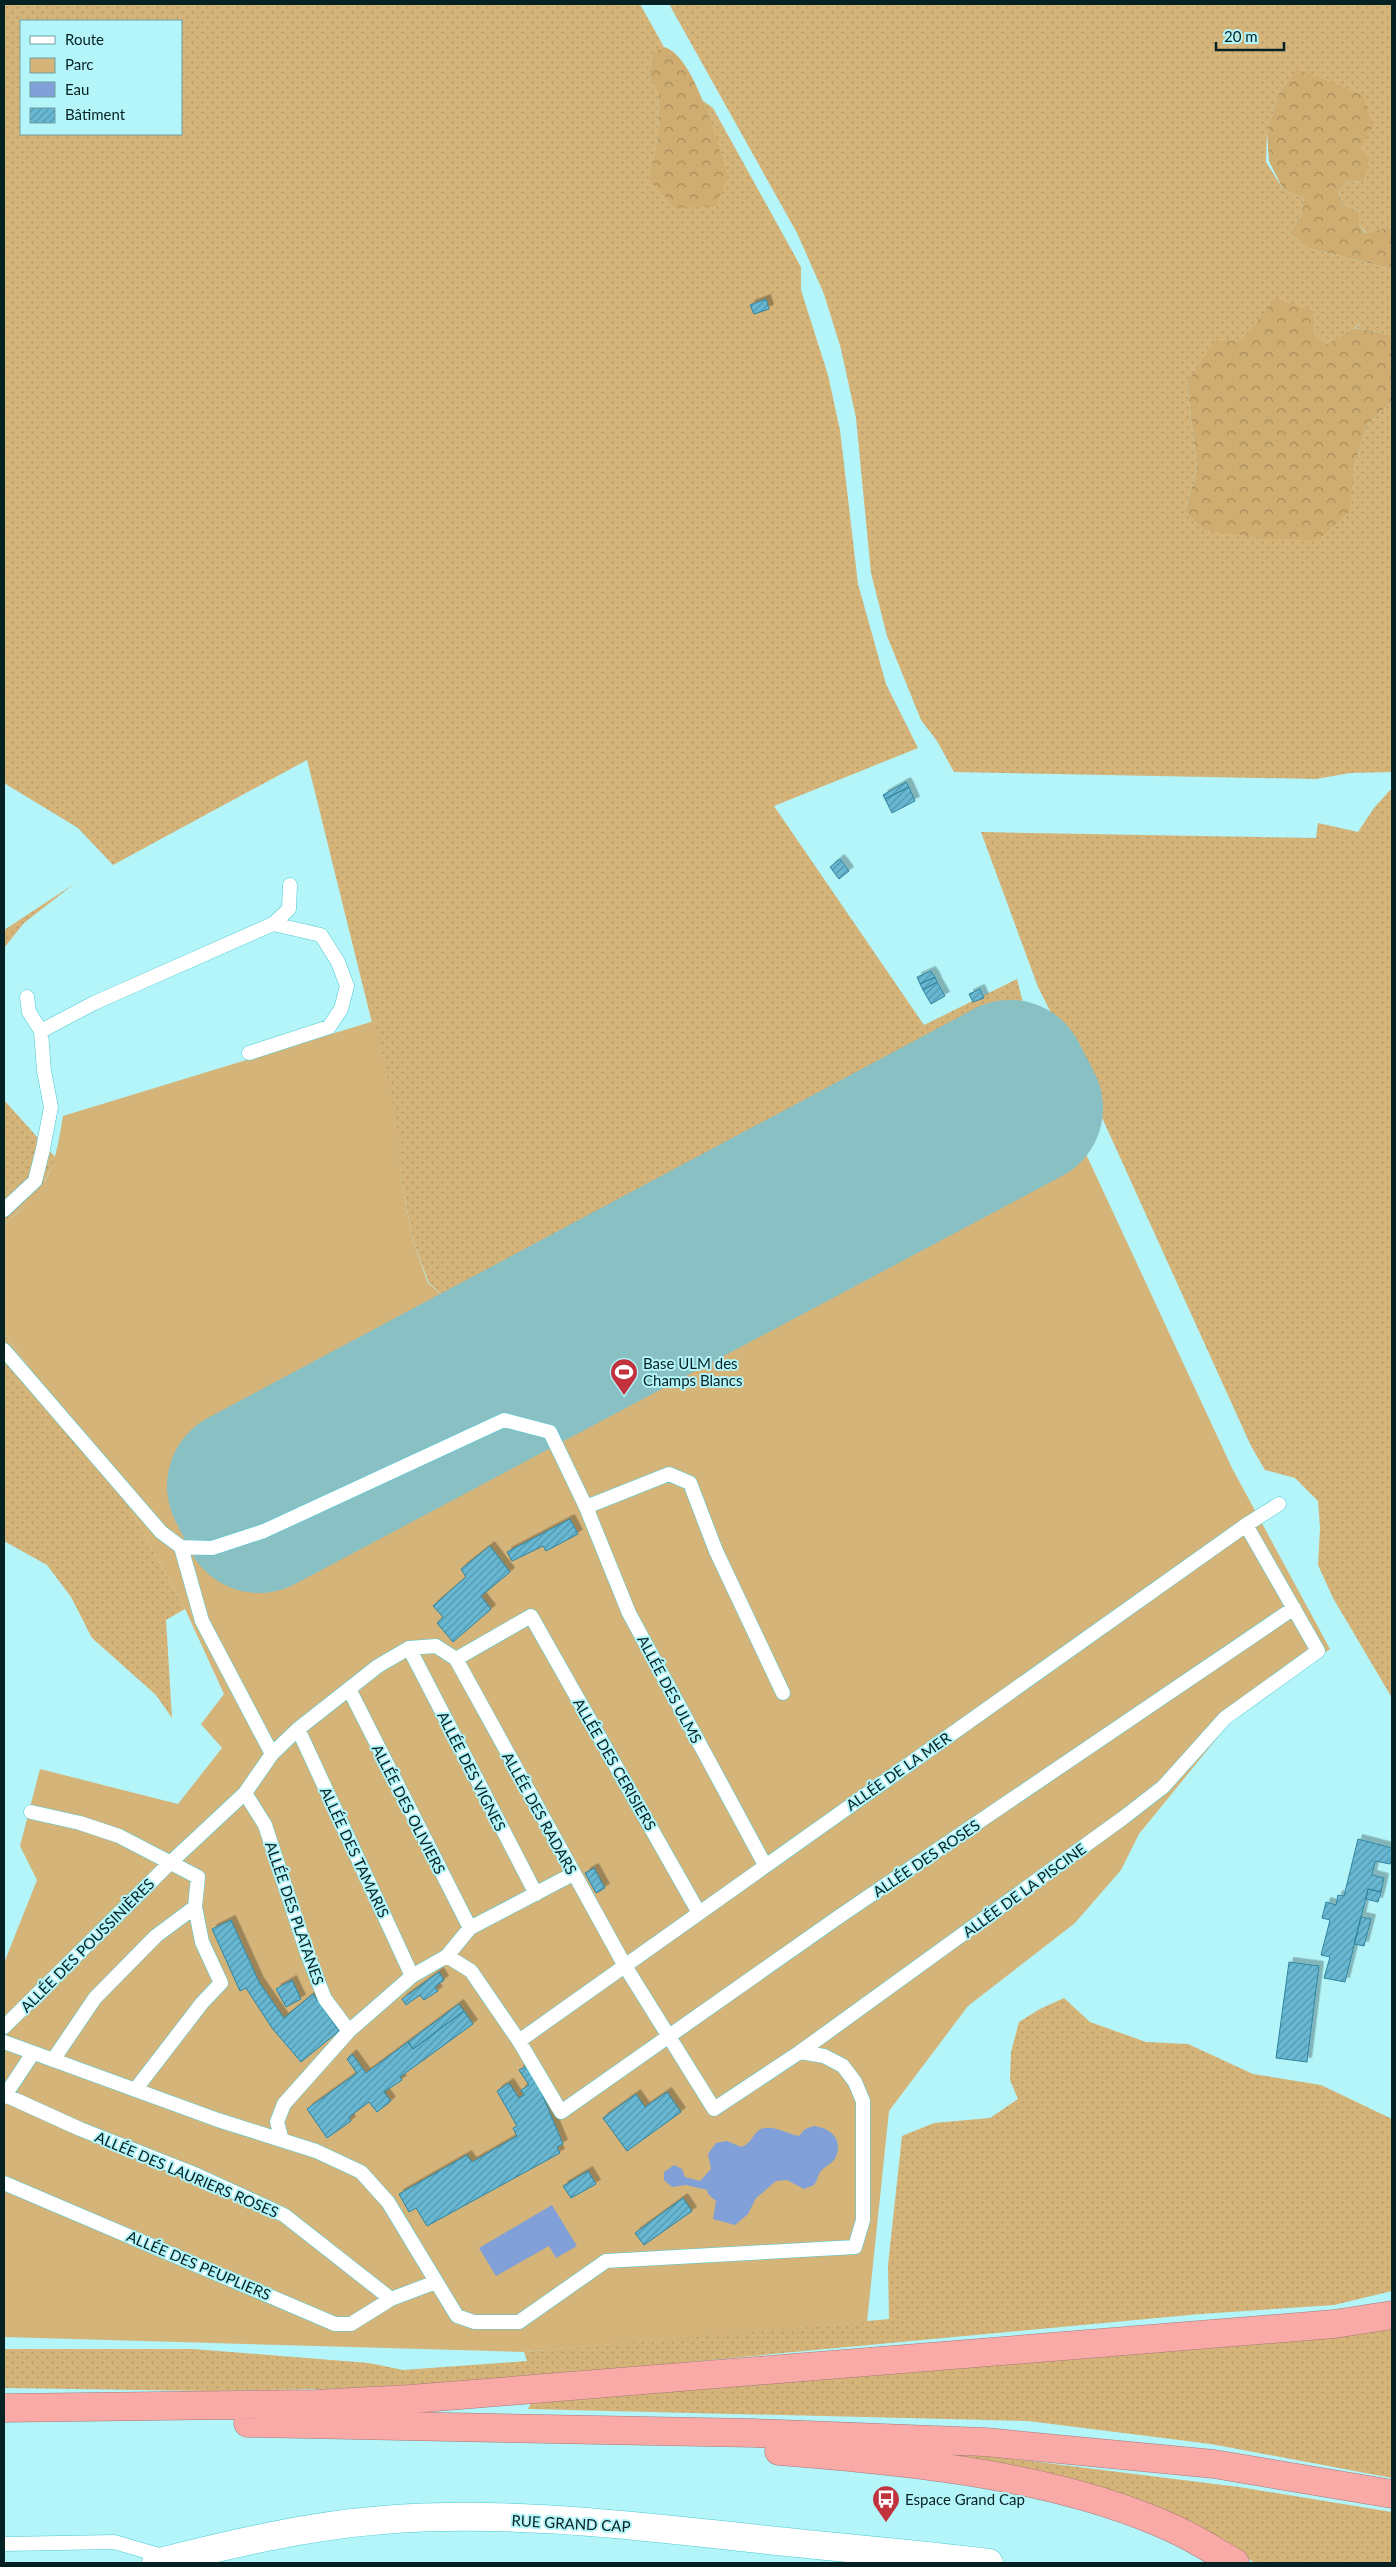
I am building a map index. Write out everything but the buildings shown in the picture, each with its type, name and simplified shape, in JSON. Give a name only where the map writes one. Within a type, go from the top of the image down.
[{"type":"highway","points":[[4,2408],[315,2404],[411,2399],[1334,2324],[1392,2315]]},
{"type":"highway","points":[[4,2419],[754,2433],[984,2442],[1214,2464],[1392,2494]]},
{"type":"highway","points":[[423,2426],[821,2454],[978,2474],[1040,2485],[1107,2504],[1176,2530],[1235,2563]]},
{"type":"street","name":"RUE GRAND CAP","points":[[164,2561],[226,2544],[313,2528],[384,2520],[469,2517],[632,2526],[989,2563]]},
{"type":"lane","points":[[41,1031],[94,1003],[272,924],[289,909],[290,885]]},
{"type":"lane","points":[[249,1053],[328,1026],[341,1009],[347,986],[338,962],[321,935],[272,924]]},
{"type":"lane","points":[[4,1210],[35,1181],[51,1107],[44,1071],[41,1031],[29,1012],[27,998]]},
{"type":"lane","points":[[4,1350],[161,1532],[181,1547],[202,1621],[272,1754]]},
{"type":"lane","name":"ALLÉE DES ULMS","points":[[181,1547],[212,1548],[264,1530],[504,1420],[550,1432],[586,1507],[629,1613],[765,1865]]},
{"type":"lane","points":[[586,1507],[669,1474],[690,1483],[716,1551],[783,1693]]},
{"type":"lane","name":"ALLÉE DE LA MER","points":[[519,2042],[765,1865],[1246,1525],[1279,1504]]},
{"type":"lane","points":[[1246,1525],[1294,1608]]},
{"type":"lane","name":"ALLÉE DE LA PISCINE","points":[[714,2109],[800,2052],[1164,1787],[1225,1718],[1318,1651],[1294,1608]]},
{"type":"lane","name":"ALLÉE DES ROSES","points":[[519,2042],[561,2112],[840,1916],[1294,1608]]},
{"type":"lane","name":"ALLÉE DES CERISIERS","points":[[456,1659],[531,1616],[699,1913]]},
{"type":"lane","points":[[409,1648],[436,1646],[456,1659]]},
{"type":"lane","name":"ALLÉE DES POUSSINIÈRES","points":[[4,2027],[170,1862],[245,1793],[272,1754],[298,1729],[378,1666],[409,1648]]},
{"type":"lane","name":"ALLÉE DES VIGNES","points":[[409,1648],[536,1894]]},
{"type":"lane","name":"ALLÉE DES RADARS","points":[[456,1659],[625,1966],[714,2109]]},
{"type":"lane","name":"ALLÉE DES OLIVIERS","points":[[349,1690],[470,1928]]},
{"type":"lane","name":"ALLÉE DES TAMARIS","points":[[298,1729],[412,1976]]},
{"type":"lane","name":"ALLÉE DES PLATANES","points":[[245,1793],[265,1825],[307,1953],[325,1999],[350,2031]]},
{"type":"lane","points":[[31,1812],[80,1823],[119,1836],[198,1877],[195,1908],[202,1942],[221,1983],[202,2003],[135,2090]]},
{"type":"lane","points":[[282,2140],[277,2122],[284,2104],[350,2031],[412,1976],[447,1956],[470,1928],[573,1874]]},
{"type":"lane","points":[[53,2060],[95,1998],[156,1936],[195,1908]]},
{"type":"lane","points":[[447,1956],[471,1971],[519,2042]]},
{"type":"lane","points":[[4,2042],[135,2090],[316,2151],[361,2172],[388,2202],[457,2316],[474,2322],[519,2322],[606,2261],[855,2247],[862,2220],[863,2102],[855,2082],[843,2066],[824,2056],[800,2052]]},
{"type":"lane","points":[[5,2096],[33,2053]]},
{"type":"lane","name":"ALLÉE DES LAURIERS ROSES","points":[[5,2096],[80,2129],[197,2175],[284,2215],[391,2299]]},
{"type":"lane","name":"ALLÉE DES PEUPLIERS","points":[[4,2183],[335,2324],[351,2324],[391,2299]]},
{"type":"lane","points":[[391,2299],[436,2282]]},
{"type":"lane","points":[[4,2544],[114,2542],[164,2561]]},
{"type":"green space","points":[[4,4],[640,4],[664,47],[654,54],[648,74],[659,93],[658,137],[649,181],[712,130],[702,100],[713,108],[801,267],[801,290],[828,375],[840,430],[858,584],[886,684],[918,748],[774,806],[924,1025],[1017,979],[1032,1038],[532,1296],[451,1303],[429,1283],[413,1241],[402,1184],[395,1116],[307,760],[113,865],[78,828],[4,783]]},
{"type":"green space","points":[[669,4],[1392,4],[1392,227],[1366,233],[1359,225],[1359,212],[1343,204],[1338,190],[1347,181],[1363,182],[1359,148],[1297,70],[1279,93],[1267,132],[1266,162],[1283,189],[1304,198],[1301,216],[1289,233],[1308,248],[1392,269],[1392,335],[1356,328],[1362,321],[1353,330],[1327,344],[1313,333],[1241,341],[1187,383],[1197,469],[1185,511],[1353,470],[1367,425],[1392,401],[1392,772],[1350,773],[1316,779],[954,772],[937,741],[921,720],[887,636],[871,573],[856,418],[841,349],[824,294],[797,233]]},
{"type":"green space","points":[[664,47],[675,54],[686,66],[704,103],[718,143],[728,175],[716,206],[676,208],[649,180],[658,137],[659,94],[648,74],[654,53]]},
{"type":"green space","points":[[1297,69],[1363,95],[1373,126],[1360,148],[1369,158],[1363,182],[1347,181],[1338,191],[1343,204],[1359,212],[1359,225],[1365,233],[1392,227],[1392,269],[1308,248],[1289,233],[1301,216],[1304,198],[1283,189],[1269,161],[1267,132],[1279,93]]},
{"type":"green space","points":[[1275,299],[1313,311],[1313,333],[1327,344],[1356,328],[1392,335],[1392,401],[1367,425],[1353,470],[1350,511],[1318,540],[1268,539],[1205,530],[1185,511],[1197,469],[1187,383],[1216,340],[1241,341]]},
{"type":"green space","points":[[1392,790],[1392,1698],[1333,1598],[1318,1565],[1320,1528],[1318,1501],[1295,1478],[1265,1470],[1251,1446],[1084,1078],[1038,987],[981,832],[1316,838],[1318,823],[1358,832],[1374,808]]},
{"type":"green space","points":[[74,884],[24,923],[4,948],[4,930]]},
{"type":"green space","points":[[374,1021],[396,1116],[402,1184],[413,1241],[428,1283],[451,1303],[532,1296],[1032,1038],[1232,1468],[1330,1649],[1235,1716],[1139,1834],[1121,1870],[1075,1923],[968,2006],[889,2111],[867,2322],[524,2352],[4,2337],[4,1963],[37,1880],[20,1846],[40,1769],[178,1804],[222,1748],[201,1724],[224,1694],[185,1609],[126,1501],[4,1333],[4,1224],[31,1200],[47,1178],[56,1151],[63,1116]]},
{"type":"green space","points":[[4,1100],[56,1158],[38,1195],[4,1224]]},
{"type":"green space","points":[[4,1333],[126,1501],[185,1609],[166,1620],[172,1718],[156,1695],[92,1638],[71,1597],[47,1565],[4,1541]]},
{"type":"green space","points":[[1064,1998],[1090,2022],[1146,2042],[1188,2044],[1253,2074],[1321,2085],[1392,2119],[1392,2291],[1334,2305],[1200,2314],[422,2387],[213,2391],[4,2388],[4,2349],[193,2349],[369,2363],[403,2370],[527,2361],[524,2352],[889,2319],[888,2265],[902,2136],[934,2123],[990,2118],[1018,2099],[1010,2080],[1011,2052],[1019,2022],[1040,2009]]},
{"type":"green space","points":[[1392,2322],[1392,2478],[1211,2444],[1028,2421],[528,2409],[534,2397]]},
{"type":"green space","points":[[943,2450],[1239,2487],[1392,2512],[1392,2563],[1255,2563],[1201,2529],[1127,2495],[961,2460]]},
{"type":"water","points":[[814,2126],[829,2131],[836,2138],[838,2148],[834,2160],[821,2171],[814,2185],[804,2189],[787,2180],[776,2181],[756,2198],[748,2214],[735,2225],[713,2219],[716,2201],[708,2194],[707,2190],[686,2185],[672,2187],[664,2180],[664,2172],[674,2165],[682,2169],[685,2177],[700,2181],[711,2169],[708,2154],[716,2143],[727,2141],[741,2147],[747,2144],[762,2129],[773,2128],[799,2136],[805,2129]]},
{"type":"water","points":[[552,2205],[577,2246],[556,2258],[549,2246],[496,2276],[479,2248]]},
{"type":"runway","points":[[1010,1077],[1026,1108],[259,1516],[244,1486],[1010,1077]]},
{"type":"place","name":"Base ULM des Champs Blancs","points":[[624,1396]]},
{"type":"place","name":"Espace Grand Cap","points":[[886,2523]]}]
